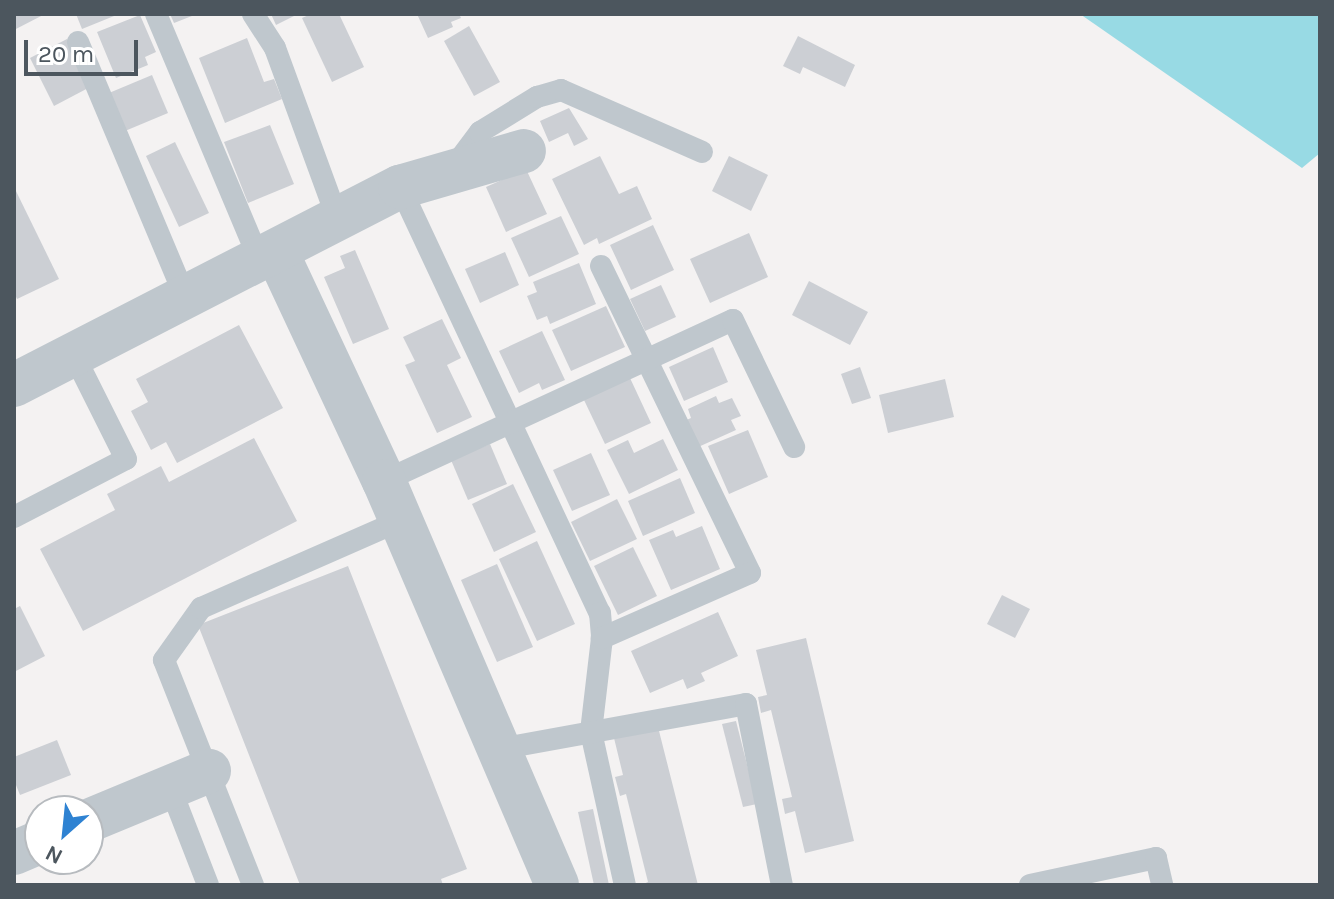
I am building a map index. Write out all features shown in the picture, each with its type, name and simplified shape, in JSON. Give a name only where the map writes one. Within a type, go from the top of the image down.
[{"type":"street","points":[[14,385],[400,187],[524,151]]},
{"type":"street","points":[[268,257],[384,481],[557,885]]},
{"type":"street","points":[[104,814],[189,779]]},
{"type":"lane","points":[[156,14],[268,257]]},
{"type":"lane","points":[[253,14],[275,48],[338,220]]},
{"type":"lane","points":[[78,42],[186,299]]},
{"type":"lane","points":[[450,172],[480,132],[537,97],[561,90],[702,152]]},
{"type":"lane","points":[[400,187],[600,613],[602,638],[591,732],[625,885]]},
{"type":"lane","points":[[601,266],[750,573],[602,638]]},
{"type":"lane","points":[[384,481],[511,419],[733,320],[794,447]]},
{"type":"lane","points":[[14,517],[126,459],[74,355]]},
{"type":"lane","points":[[208,885],[164,660],[201,608],[401,520]]},
{"type":"lane","points":[[499,749],[746,704],[782,885]]},
{"type":"lane","points":[[189,779],[253,885]]},
{"type":"lane","points":[[1030,885],[1156,858],[1162,885]]},
{"type":"water","points":[[1080,14],[1320,14],[1320,153],[1302,168]]},
{"type":"building","points":[[14,14],[45,14],[14,30]]},
{"type":"building","points":[[76,14],[119,14],[82,29]]},
{"type":"building","points":[[170,14],[197,14],[174,23]]},
{"type":"building","points":[[271,14],[298,14],[276,25]]},
{"type":"building","points":[[311,14],[339,14],[364,67],[332,82],[302,18]]},
{"type":"building","points":[[417,14],[459,14],[461,18],[451,22],[453,27],[428,38]]},
{"type":"building","points":[[140,15],[156,52],[145,57],[148,65],[116,78],[97,32]]},
{"type":"building","points":[[469,26],[500,82],[474,96],[444,41]]},
{"type":"building","points":[[798,36],[855,65],[845,87],[803,67],[800,74],[783,66]]},
{"type":"building","points":[[247,38],[264,82],[274,79],[282,99],[225,123],[199,58]]},
{"type":"building","points":[[67,39],[92,86],[54,106],[30,58]]},
{"type":"building","points":[[152,75],[168,113],[125,131],[109,93]]},
{"type":"building","points":[[569,108],[588,139],[574,146],[568,133],[549,142],[540,121]]},
{"type":"building","points":[[270,125],[294,184],[248,203],[224,142]]},
{"type":"building","points":[[175,142],[209,213],[179,227],[146,156]]},
{"type":"building","points":[[600,156],[619,194],[637,186],[652,219],[599,244],[597,238],[584,245],[552,179]]},
{"type":"building","points":[[729,156],[768,175],[751,211],[712,191]]},
{"type":"building","points":[[526,169],[547,214],[506,232],[486,187]]},
{"type":"building","points":[[14,187],[59,279],[17,299],[14,292]]},
{"type":"building","points":[[561,216],[579,254],[529,277],[511,238]]},
{"type":"building","points":[[653,225],[674,270],[631,290],[610,245]]},
{"type":"building","points":[[749,233],[768,277],[710,303],[690,259]]},
{"type":"building","points":[[355,250],[389,329],[353,344],[324,277],[345,268],[340,256]]},
{"type":"building","points":[[505,252],[519,285],[480,303],[465,269]]},
{"type":"building","points":[[579,263],[596,304],[550,324],[547,316],[537,320],[527,296],[537,292],[533,282]]},
{"type":"building","points":[[809,281],[868,312],[850,345],[792,315]]},
{"type":"building","points":[[661,285],[676,317],[645,331],[630,299]]},
{"type":"building","points":[[606,306],[625,347],[571,371],[552,330]]},
{"type":"building","points":[[442,319],[461,358],[447,365],[472,417],[437,433],[405,365],[415,361],[403,337]]},
{"type":"building","points":[[239,325],[283,408],[177,463],[166,442],[151,450],[131,411],[148,402],[136,379]]},
{"type":"building","points":[[542,331],[565,380],[542,390],[539,383],[519,393],[499,351]]},
{"type":"building","points":[[713,347],[728,382],[684,401],[669,367]]},
{"type":"building","points":[[860,367],[871,398],[852,404],[841,374]]},
{"type":"building","points":[[630,378],[651,423],[605,444],[584,400]]},
{"type":"building","points":[[945,379],[954,417],[888,433],[879,395]]},
{"type":"building","points":[[716,396],[719,403],[732,398],[741,416],[731,420],[736,430],[696,448],[684,421],[691,418],[688,409]]},
{"type":"building","points":[[748,430],[768,477],[729,494],[708,446]]},
{"type":"building","points":[[254,438],[297,521],[83,631],[40,549],[115,510],[107,494],[161,466],[169,482]]},
{"type":"building","points":[[663,439],[678,470],[629,494],[607,450],[628,440],[634,453]]},
{"type":"building","points":[[490,444],[507,484],[468,500],[451,460]]},
{"type":"building","points":[[591,453],[610,495],[572,511],[553,470]]},
{"type":"building","points":[[680,478],[695,513],[643,536],[628,501]]},
{"type":"building","points":[[513,484],[536,532],[494,552],[472,504]]},
{"type":"building","points":[[617,499],[637,539],[590,561],[571,522]]},
{"type":"building","points":[[702,526],[720,569],[671,590],[649,540],[673,530],[676,537]]},
{"type":"building","points":[[537,541],[575,624],[537,641],[499,559]]},
{"type":"building","points":[[633,547],[657,596],[618,615],[594,566]]},
{"type":"building","points":[[497,564],[533,647],[497,662],[461,580]]},
{"type":"building","points":[[348,566],[467,869],[441,879],[443,885],[300,885],[198,625]]},
{"type":"building","points":[[1002,595],[1030,609],[1015,638],[987,624]]},
{"type":"building","points":[[20,606],[45,656],[14,672],[14,609]]},
{"type":"building","points":[[718,612],[738,656],[701,673],[705,681],[687,689],[683,679],[650,693],[631,651]]},
{"type":"building","points":[[806,638],[854,841],[805,853],[795,811],[785,814],[782,799],[792,797],[771,710],[761,713],[758,697],[767,695],[756,650]]},
{"type":"building","points":[[736,721],[757,804],[743,807],[722,724]]},
{"type":"building","points":[[658,727],[698,885],[641,885],[648,882],[626,794],[620,796],[615,777],[623,775],[614,738]]},
{"type":"building","points":[[57,740],[71,775],[20,795],[14,780],[14,757]]},
{"type":"building","points":[[593,809],[609,885],[594,885],[578,812]]}]
